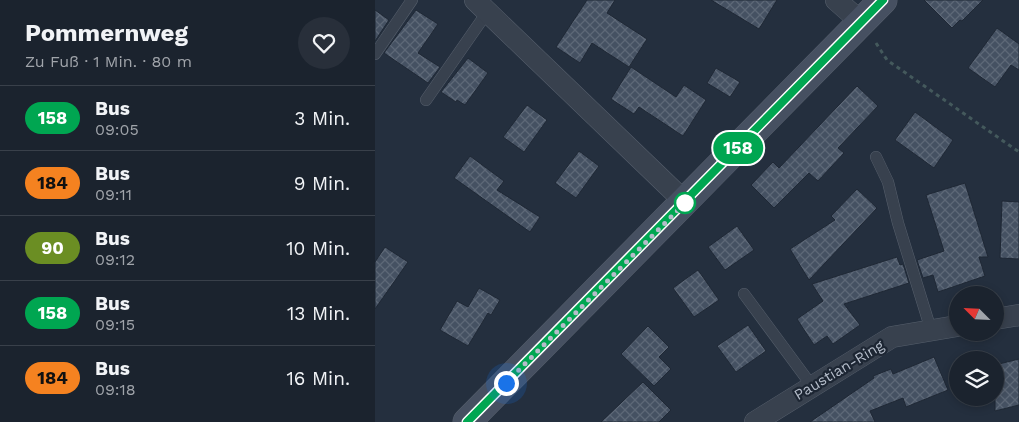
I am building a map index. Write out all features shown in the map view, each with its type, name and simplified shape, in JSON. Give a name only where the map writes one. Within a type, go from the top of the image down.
[{"type":"street","points":[[835,0],[861,22]]},
{"type":"street","points":[[467,422],[883,0]]},
{"type":"street","points":[[482,6],[685,202]]},
{"type":"street","points":[[1004,317],[1019,314]]},
{"type":"street","name":"Paustian-Ring","points":[[755,422],[892,337],[949,327]]},
{"type":"lane","points":[[375,54],[412,0]]},
{"type":"lane","points":[[426,100],[482,6]]},
{"type":"lane","points":[[876,157],[887,182],[931,330]]},
{"type":"lane","points":[[744,294],[812,386]]},
{"type":"path","points":[[861,22],[887,60],[1019,152]]},
{"type":"building","points":[[587,0],[615,0],[607,13],[647,39],[629,67],[592,43],[580,63],[556,47]]},
{"type":"building","points":[[711,0],[777,0],[759,29]]},
{"type":"building","points":[[924,0],[983,0],[962,21],[960,20],[952,28]]},
{"type":"building","points":[[375,10],[389,20],[375,41]]},
{"type":"building","points":[[416,10],[438,24],[418,53],[440,67],[428,83],[384,53]]},
{"type":"building","points":[[997,28],[1019,44],[1019,70],[1011,65],[995,87],[968,68]]},
{"type":"building","points":[[468,58],[488,73],[465,105],[457,100],[456,102],[441,92]]},
{"type":"building","points":[[631,67],[676,97],[684,85],[706,100],[683,136],[639,107],[634,114],[611,99]]},
{"type":"building","points":[[716,68],[740,82],[730,97],[707,83]]},
{"type":"building","points":[[857,86],[878,106],[838,148],[844,153],[818,181],[809,173],[774,208],[751,185],[773,162],[779,168]]},
{"type":"building","points":[[527,105],[547,120],[524,152],[503,137]]},
{"type":"building","points":[[915,112],[953,140],[934,168],[895,140]]},
{"type":"building","points":[[579,151],[599,166],[576,198],[555,183]]},
{"type":"building","points":[[470,156],[504,181],[497,190],[540,217],[530,232],[454,178]]},
{"type":"building","points":[[965,183],[988,257],[979,257],[985,276],[956,286],[949,286],[949,288],[938,292],[933,275],[923,278],[917,260],[944,251],[926,195]]},
{"type":"building","points":[[857,189],[877,208],[809,280],[790,249],[835,220],[831,216]]},
{"type":"building","points":[[1002,201],[1019,202],[1019,259],[1000,258]]},
{"type":"building","points":[[737,226],[754,250],[725,270],[708,247]]},
{"type":"building","points":[[385,247],[408,262],[375,309],[375,262]]},
{"type":"building","points":[[897,257],[900,265],[903,264],[909,283],[844,304],[860,325],[833,344],[827,336],[814,345],[797,319],[823,301],[812,284]]},
{"type":"building","points":[[698,270],[719,300],[694,317],[673,288]]},
{"type":"building","points":[[479,288],[500,300],[491,315],[488,313],[468,346],[440,330],[457,301],[468,307]]},
{"type":"building","points":[[748,325],[766,351],[736,372],[717,346]]},
{"type":"building","points":[[648,326],[669,347],[659,357],[671,369],[654,386],[621,354]]},
{"type":"building","points":[[934,357],[948,390],[906,407],[903,398],[870,411],[875,422],[810,422],[874,378],[873,376],[891,369],[893,374]]},
{"type":"building","points":[[1019,359],[1019,405],[995,411],[995,406],[1004,406],[1004,363]]},
{"type":"building","points":[[643,382],[671,410],[659,422],[601,422]]},
{"type":"bus line","name":"158","points":[[467,422],[883,0]]},
{"type":"route","points":[[506,383],[685,203]]}]
